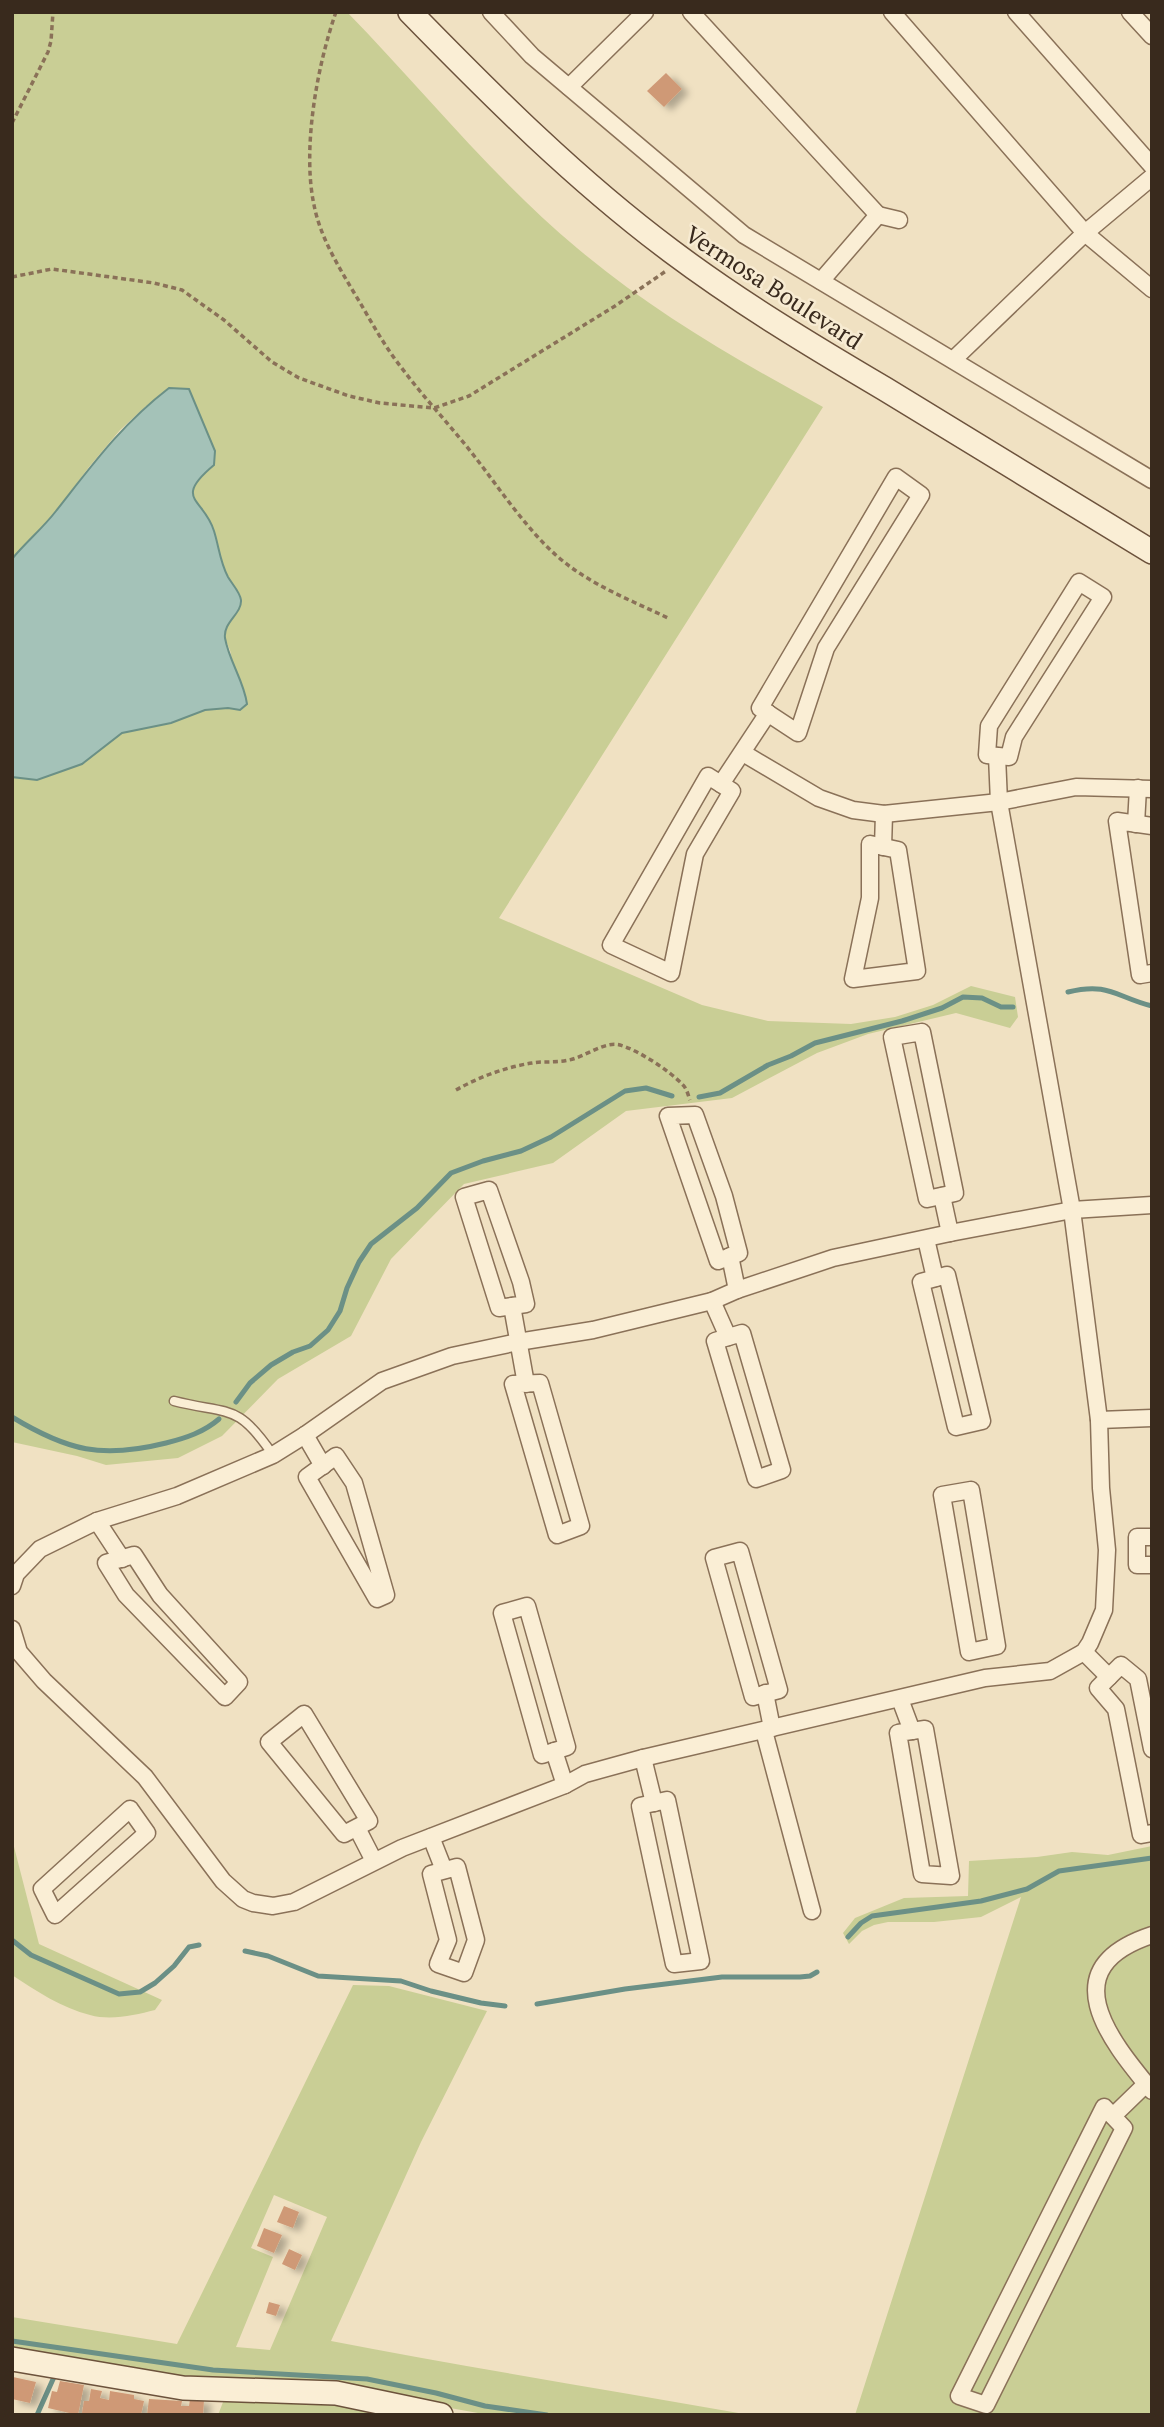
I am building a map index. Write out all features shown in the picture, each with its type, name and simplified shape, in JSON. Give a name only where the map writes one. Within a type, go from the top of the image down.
[{"type":"main road","name":"Vermosa Boulevard","points":[[410,12],[547,149],[630,220],[683,260],[805,341],[1152,552]]},
{"type":"main road","points":[[12,2359],[183,2388],[336,2393],[441,2415]]},
{"type":"street","points":[[491,12],[532,56],[744,235],[1152,480]]},
{"type":"street","points":[[569,87],[645,12]]},
{"type":"street","points":[[691,12],[878,215],[899,220]]},
{"type":"street","points":[[892,12],[1084,233],[1152,289]]},
{"type":"street","points":[[1016,12],[1152,166]]},
{"type":"street","points":[[1130,12],[1152,36]]},
{"type":"street","points":[[953,360],[1084,233],[1152,177]]},
{"type":"street","points":[[821,281],[878,215]]},
{"type":"street","points":[[896,477],[921,495],[826,648],[798,733],[768,713],[760,708],[896,477]]},
{"type":"street","points":[[1079,582],[1103,597],[1014,737],[1009,757],[998,756],[987,755],[989,726],[1079,582]]},
{"type":"street","points":[[721,784],[768,713]]},
{"type":"street","points":[[743,752],[819,798],[853,810],[884,814],[999,802],[1076,787],[1145,788],[1144,825],[1117,821],[1140,975],[1152,973]]},
{"type":"street","points":[[12,1629],[19,1652],[44,1681],[145,1777],[223,1881],[243,1899],[273,1906],[294,1902],[374,1861],[565,1785],[585,1774],[985,1678],[1050,1671],[1084,1652],[1104,1610],[1107,1550],[1101,1488],[1099,1420],[1072,1210],[999,802],[998,756]]},
{"type":"street","points":[[708,776],[721,784],[732,792],[695,854],[671,972],[611,945],[708,776]]},
{"type":"street","points":[[883,847],[884,814]]},
{"type":"street","points":[[870,844],[883,847],[898,850],[917,971],[853,979],[870,898],[870,844]]},
{"type":"street","points":[[922,1031],[955,1192],[942,1196],[926,1199],[892,1037],[922,1031]]},
{"type":"street","points":[[695,1115],[724,1196],[739,1253],[730,1256],[718,1261],[668,1116],[695,1115]]},
{"type":"street","points":[[489,1190],[526,1304],[512,1306],[499,1308],[464,1197],[489,1190]]},
{"type":"street","points":[[942,1196],[950,1233]]},
{"type":"street","points":[[12,1586],[16,1574],[40,1549],[97,1521],[177,1496],[273,1455],[382,1381],[452,1356],[593,1330],[712,1301],[833,1258],[1072,1210],[1152,1205]]},
{"type":"street","points":[[926,1240],[935,1278]]},
{"type":"street","points":[[730,1256],[737,1290]]},
{"type":"street","points":[[947,1275],[982,1421],[956,1427],[921,1282],[935,1278],[947,1275]]},
{"type":"street","points":[[712,1301],[728,1337]]},
{"type":"street","points":[[512,1306],[526,1384]]},
{"type":"street","points":[[741,1333],[782,1469],[756,1479],[715,1341],[728,1337],[741,1333]]},
{"type":"street","points":[[540,1383],[581,1526],[557,1535],[513,1384],[526,1384],[540,1383]]},
{"type":"street","points":[[1099,1420],[1152,1418]]},
{"type":"street","points":[[305,1435],[323,1466]]},
{"type":"street","points":[[336,1456],[354,1483],[386,1595],[377,1600],[307,1477],[323,1466],[336,1456]]},
{"type":"street","points":[[971,1490],[997,1646],[982,1649],[969,1652],[942,1495],[971,1490]]},
{"type":"street","points":[[97,1521],[121,1559]]},
{"type":"street","points":[[1152,1537],[1137,1537],[1137,1565],[1152,1565]]},
{"type":"street","points":[[1107,1550],[1137,1551]]},
{"type":"street","points":[[740,1552],[779,1690],[765,1693],[752,1697],[714,1558],[740,1552]]},
{"type":"street","points":[[134,1555],[160,1595],[239,1682],[225,1697],[126,1595],[106,1563],[121,1559],[134,1555]]},
{"type":"street","points":[[527,1606],[567,1747],[554,1751],[542,1755],[502,1613],[527,1606]]},
{"type":"street","points":[[982,1649],[985,1678]]},
{"type":"street","points":[[1084,1652],[1109,1677]]},
{"type":"street","points":[[1152,1749],[1138,1679],[1121,1665],[1098,1688],[1116,1709],[1142,1835],[1152,1833]]},
{"type":"street","points":[[765,1693],[768,1729],[812,1910]]},
{"type":"street","points":[[900,1699],[912,1731]]},
{"type":"street","points":[[304,1714],[369,1821],[357,1828],[344,1834],[269,1742],[304,1714]]},
{"type":"street","points":[[925,1729],[951,1876],[922,1874],[898,1733],[912,1731],[925,1729]]},
{"type":"street","points":[[554,1751],[565,1785]]},
{"type":"street","points":[[643,1758],[654,1803]]},
{"type":"street","points":[[667,1800],[701,1961],[674,1964],[640,1806],[654,1803],[667,1800]]},
{"type":"street","points":[[138,1821],[163,1801]]},
{"type":"street","points":[[130,1809],[138,1821],[147,1833],[55,1915],[42,1889],[130,1809]]},
{"type":"street","points":[[357,1828],[374,1861]]},
{"type":"street","points":[[431,1837],[444,1870]]},
{"type":"street","points":[[457,1867],[476,1940],[464,1973],[438,1964],[448,1940],[431,1874],[444,1870],[457,1867]]},
{"type":"street","points":[[1113,2116],[1149,2088],[1103,2025],[1096,2004],[1096,1993],[1101,1972],[1115,1952],[1124,1945],[1152,1935]]},
{"type":"street","points":[[1104,2107],[1113,2116],[1124,2128],[986,2404],[959,2396],[1104,2107]]},
{"type":"lane","points":[[174,1401],[201,1408],[220,1408],[233,1413],[247,1421],[273,1455]]},
{"type":"path","points":[[12,123],[48,52],[52,12]]},
{"type":"path","points":[[336,12],[329,32],[314,103],[309,167],[314,207],[321,230],[340,268],[381,340],[526,522],[557,556],[594,582],[670,619]]},
{"type":"path","points":[[12,277],[52,269],[182,289],[224,320],[272,362],[299,378],[349,396],[380,403],[434,408],[469,396],[615,306],[683,260]]},
{"type":"path","points":[[456,1090],[503,1070],[531,1063],[570,1060],[618,1044],[642,1055],[685,1087],[695,1115]]},
{"type":"green space","points":[[12,12],[347,12],[516,193],[577,248],[666,314],[727,353],[823,407],[499,918],[702,1005],[768,1021],[851,1024],[895,1017],[933,1005],[971,986],[1015,997],[1018,1017],[1010,1028],[956,1013],[868,1034],[817,1053],[732,1098],[626,1111],[553,1163],[464,1184],[391,1259],[351,1336],[278,1379],[222,1436],[178,1458],[106,1465],[12,1442],[12,777],[37,780],[82,764],[121,733],[171,723],[205,710],[228,708],[232,660],[225,634],[241,605],[241,600],[225,571],[214,531],[193,493],[195,485],[214,465],[146,406],[120,430],[54,514],[12,559]]},
{"type":"green space","points":[[12,1839],[39,1944],[162,2000],[155,2010],[98,2017],[59,2003],[12,1975]]},
{"type":"green space","points":[[1152,1846],[1152,2415],[855,2415],[1021,1897],[981,1917],[874,1925],[862,1931],[849,1944],[843,1933],[855,1918],[904,1898],[968,1896],[969,1861],[1072,1852],[1108,1855]]},
{"type":"green space","points":[[353,1985],[389,1986],[487,2011],[421,2142],[331,2341],[750,2415],[489,2415],[439,2406],[171,2378],[12,2352],[12,2317],[177,2344]],"holes":[[[274,2195],[327,2217],[270,2350],[236,2347],[273,2257],[251,2248]]]},
{"type":"green space","points":[[273,2394],[419,2415],[218,2415],[225,2397]]},
{"type":"water","points":[[169,388],[189,389],[215,451],[214,465],[195,485],[193,493],[214,531],[225,571],[241,600],[239,610],[227,627],[225,638],[247,704],[240,710],[205,710],[171,723],[122,733],[82,764],[37,780],[12,777],[12,559],[51,517],[122,431]]},
{"type":"building","points":[[666,73],[682,89],[664,107],[647,91]]},
{"type":"building","points":[[284,2206],[299,2212],[293,2228],[277,2222]]},
{"type":"building","points":[[264,2228],[282,2235],[274,2253],[257,2246]]},
{"type":"building","points":[[289,2249],[302,2255],[295,2270],[282,2264]]},
{"type":"building","points":[[269,2302],[280,2305],[276,2316],[266,2313]]},
{"type":"building","points":[[13,2377],[36,2382],[30,2403],[12,2399]]},
{"type":"building","points":[[60,2381],[84,2385],[78,2415],[48,2408],[52,2391],[57,2392]]},
{"type":"building","points":[[91,2389],[102,2391],[100,2398],[109,2400],[110,2391],[134,2395],[134,2399],[144,2401],[141,2415],[82,2413],[84,2401],[89,2401]]},
{"type":"building","points":[[149,2399],[182,2401],[181,2406],[189,2406],[190,2399],[204,2400],[203,2415],[147,2415]]},
{"type":"waterway","points":[[1068,992],[1082,989],[1103,990],[1152,1006]]},
{"type":"waterway","points":[[699,1097],[720,1093],[768,1065],[815,1043],[902,1021],[942,1008],[963,997],[982,998],[1001,1007],[1013,1007]]},
{"type":"waterway","points":[[236,1402],[250,1383],[271,1365],[310,1346],[328,1330],[340,1311],[359,1262],[371,1244],[417,1208],[451,1173],[521,1151],[551,1137],[625,1091],[646,1088],[672,1096]]},
{"type":"waterway","points":[[12,1417],[51,1438],[86,1449],[104,1451],[143,1448],[188,1437],[219,1419]]},
{"type":"waterway","points":[[848,1937],[872,1916],[981,1901],[1027,1889],[1059,1871],[1152,1858]]},
{"type":"waterway","points":[[12,1940],[31,1955],[119,1994],[140,1992],[155,1983],[174,1966],[189,1947],[199,1945]]},
{"type":"waterway","points":[[245,1951],[268,1956],[318,1976],[401,1981],[431,1991],[505,2006]]},
{"type":"waterway","points":[[537,2004],[625,1989],[722,1977],[800,1977],[817,1972]]},
{"type":"waterway","points":[[12,2341],[213,2370],[367,2379],[485,2406],[547,2415]]},
{"type":"waterway","points":[[37,2415],[54,2377]]}]
